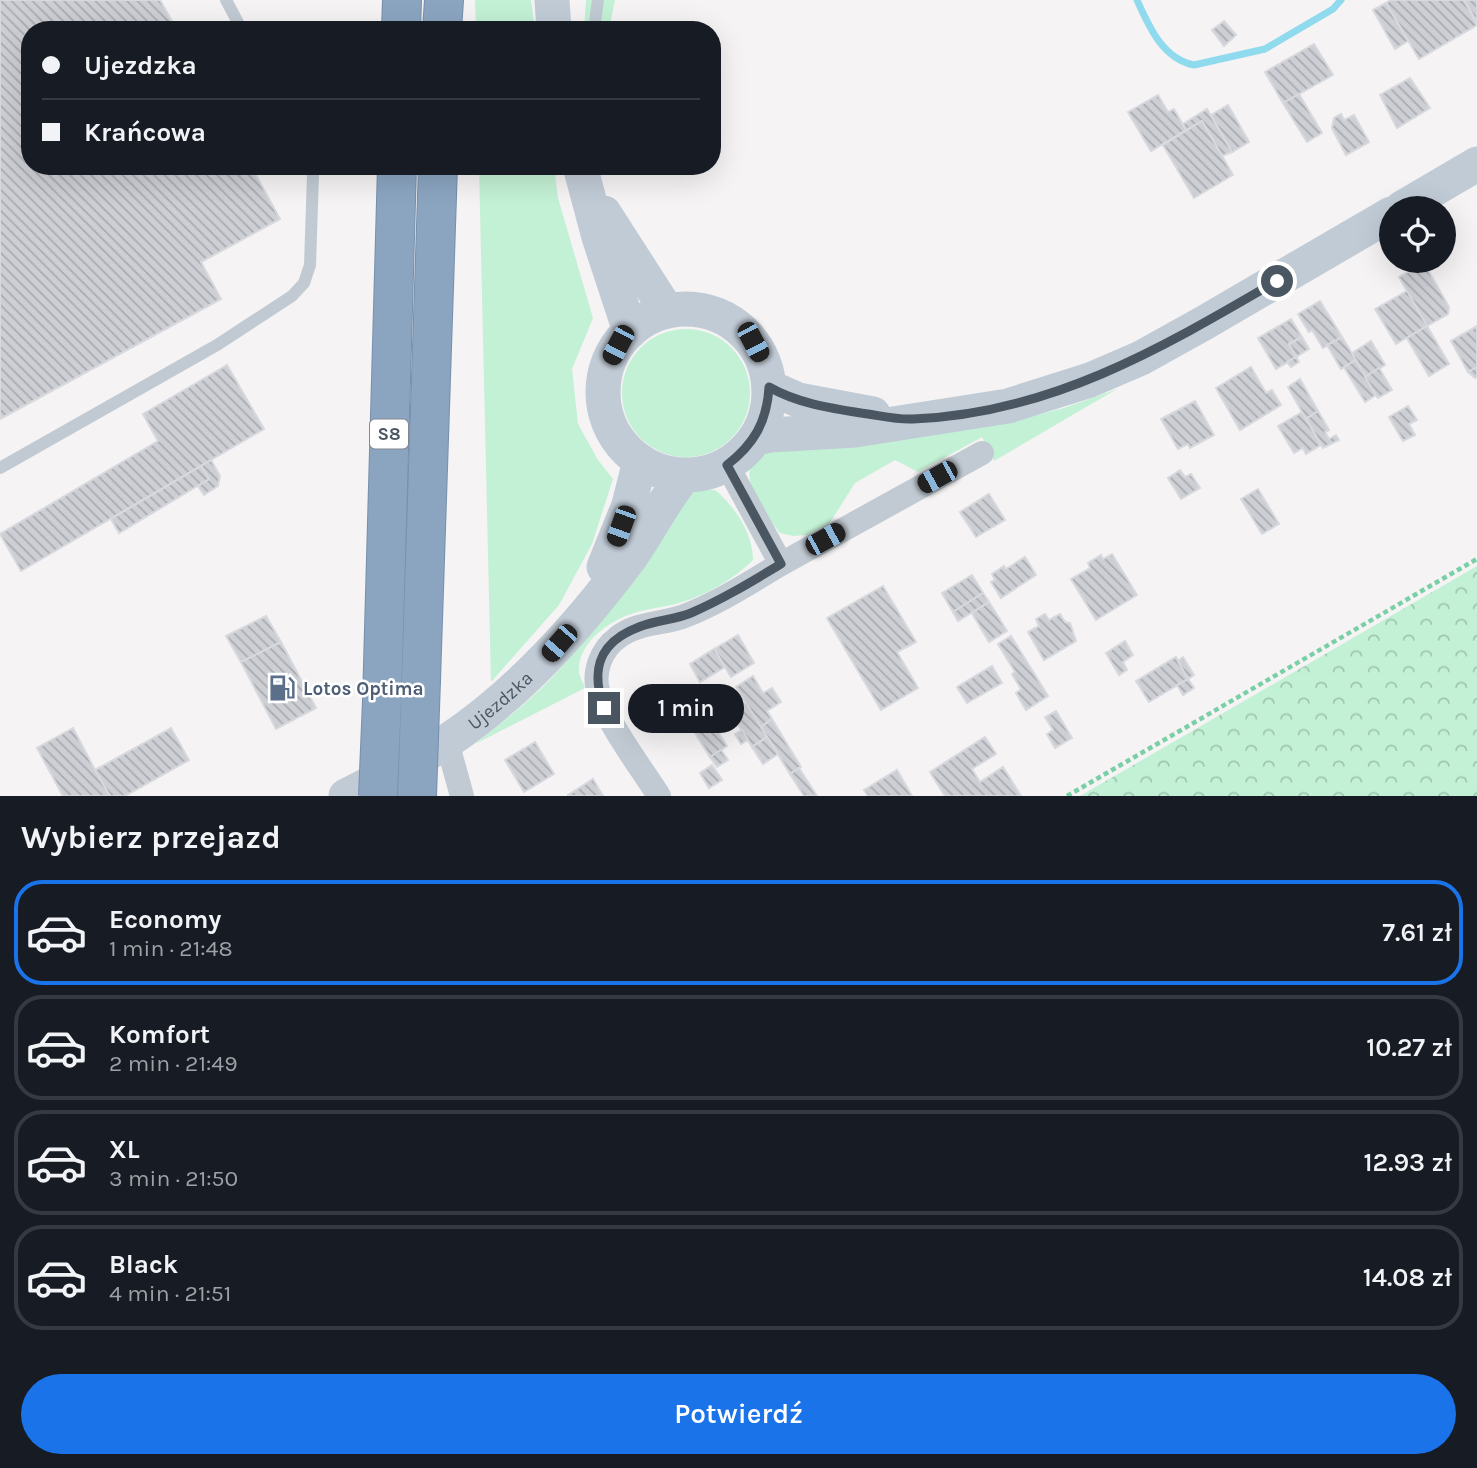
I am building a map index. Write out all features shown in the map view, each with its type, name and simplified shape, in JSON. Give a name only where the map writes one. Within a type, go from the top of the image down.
[{"type":"highway","points":[[401,21],[402,0]]},
{"type":"highway","points":[[443,21],[444,0]]},
{"type":"highway","name":"S8","points":[[378,796],[397,175]]},
{"type":"highway","name":"S8","points":[[416,796],[438,175]]},
{"type":"main road","points":[[552,0],[553,21]]},
{"type":"main road","points":[[1422,196],[1477,164]]},
{"type":"main road","points":[[582,175],[598,237],[630,331]]},
{"type":"main road","points":[[583,175],[667,311]]},
{"type":"main road","points":[[755,438],[855,430],[911,419],[1008,406],[1090,380],[1141,358],[1379,221]]},
{"type":"main road","points":[[667,311],[703,311],[736,325],[753,342],[764,363],[769,387],[768,405],[755,438],[727,465],[709,472],[685,475],[661,471],[640,461],[625,449],[614,434],[607,417],[603,398],[604,380],[609,361],[618,345],[647,318],[667,311]]},
{"type":"main road","points":[[769,387],[798,401],[911,419]]},
{"type":"main road","name":"Ujezdzka","points":[[577,622],[614,548],[640,461]]},
{"type":"main road","name":"Ujezdzka","points":[[346,796],[447,742],[505,698],[541,663],[629,558],[674,487],[685,475]]},
{"type":"street","points":[[659,796],[604,708],[597,689],[597,670],[603,654],[617,638],[640,626],[681,617],[720,600],[982,453]]},
{"type":"street","points":[[727,465],[781,564]]},
{"type":"street","name":"Ujezdzka","points":[[447,742],[462,796]]},
{"type":"lane","points":[[226,0],[237,21]]},
{"type":"lane","points":[[595,21],[598,0]]},
{"type":"lane","points":[[0,468],[217,345],[292,296],[304,283],[310,265],[313,175]]},
{"type":"path","points":[[1067,796],[1477,559]]},
{"type":"green space","points":[[475,0],[531,0],[534,21],[476,21]]},
{"type":"green space","points":[[586,0],[615,0],[611,21],[585,21]]},
{"type":"green space","points":[[479,175],[555,175],[558,198],[593,318],[572,369],[578,424],[598,460],[613,479],[592,544],[559,605],[491,682]]},
{"type":"green space","points":[[686,329],[711,334],[731,348],[745,368],[750,393],[745,418],[731,438],[711,452],[686,457],[661,452],[641,438],[627,418],[622,393],[627,368],[641,348],[661,334]]},
{"type":"green space","points":[[1117,389],[994,461],[982,437],[918,472],[895,460],[855,483],[829,524],[807,535],[780,533],[761,507],[751,486],[749,476],[756,458],[781,444],[1009,422],[1064,408]]},
{"type":"green space","points":[[692,490],[715,490],[729,504],[742,521],[750,540],[753,560],[719,586],[699,596],[627,615],[608,625],[591,640],[581,658],[579,673],[585,688],[475,744],[519,709],[577,649]]},
{"type":"green space","points":[[1477,566],[1477,796],[1080,796]]},
{"type":"building","points":[[0,0],[160,0],[172,21],[21,21],[21,175],[256,175],[280,219],[201,262],[221,299],[0,419]]},
{"type":"building","points":[[1391,0],[1464,0],[1477,25],[1419,59],[1386,3]]},
{"type":"building","points":[[1464,0],[1477,0],[1477,22]]},
{"type":"building","points":[[1386,3],[1408,41],[1395,49],[1373,10]]},
{"type":"building","points":[[1224,21],[1236,35],[1224,46],[1212,30]]},
{"type":"building","points":[[1314,44],[1333,75],[1283,103],[1265,72]]},
{"type":"building","points":[[1410,78],[1430,108],[1397,128],[1380,95]]},
{"type":"building","points":[[1299,94],[1322,133],[1307,142],[1283,103]]},
{"type":"building","points":[[1158,95],[1168,112],[1174,109],[1186,130],[1151,151],[1128,112]]},
{"type":"building","points":[[1228,105],[1249,142],[1232,152],[1211,115]]},
{"type":"building","points":[[1207,109],[1232,152],[1222,156],[1202,121],[1186,130],[1183,124]]},
{"type":"building","points":[[1341,114],[1344,120],[1354,115],[1369,142],[1346,155],[1332,128],[1334,118]]},
{"type":"building","points":[[1202,121],[1233,175],[1194,198],[1163,145]]},
{"type":"building","points":[[1406,273],[1430,273],[1449,307],[1448,314],[1427,326],[1399,277]]},
{"type":"building","points":[[1407,291],[1427,326],[1396,344],[1375,309]]},
{"type":"building","points":[[1320,301],[1342,337],[1323,348],[1298,314]]},
{"type":"building","points":[[1291,319],[1302,337],[1289,344],[1296,357],[1276,369],[1258,338]]},
{"type":"building","points":[[1427,326],[1449,364],[1429,376],[1407,338]]},
{"type":"building","points":[[1477,326],[1477,367],[1468,372],[1451,341]]},
{"type":"building","points":[[1302,337],[1309,349],[1296,357],[1289,344]]},
{"type":"building","points":[[1342,337],[1356,360],[1341,369],[1327,345]]},
{"type":"building","points":[[1371,341],[1385,365],[1365,377],[1352,353]]},
{"type":"building","points":[[1296,357],[1299,362],[1291,367],[1287,362]]},
{"type":"building","points":[[1356,360],[1376,395],[1365,402],[1344,367]]},
{"type":"building","points":[[227,365],[264,429],[21,571],[0,534],[158,441],[143,414]]},
{"type":"building","points":[[1251,367],[1266,393],[1272,390],[1281,405],[1240,430],[1216,388]]},
{"type":"building","points":[[1477,367],[1477,377],[1475,378],[1468,372]]},
{"type":"building","points":[[1379,368],[1392,390],[1378,398],[1365,377]]},
{"type":"building","points":[[1300,379],[1318,411],[1306,419],[1288,387]]},
{"type":"building","points":[[1195,401],[1214,435],[1190,448],[1188,444],[1178,449],[1161,419]]},
{"type":"building","points":[[1408,406],[1417,420],[1409,424],[1415,435],[1403,441],[1389,417]]},
{"type":"building","points":[[1318,411],[1329,430],[1325,432],[1329,439],[1336,435],[1339,440],[1323,448],[1306,419]]},
{"type":"building","points":[[1302,412],[1321,445],[1306,454],[1303,448],[1294,453],[1278,426]]},
{"type":"building","points":[[211,460],[220,476],[218,486],[204,495],[198,486],[209,479],[201,466]]},
{"type":"building","points":[[201,466],[209,479],[119,533],[111,519]]},
{"type":"building","points":[[1180,470],[1185,477],[1191,474],[1200,488],[1181,499],[1168,478]]},
{"type":"building","points":[[1258,489],[1279,524],[1262,534],[1241,499]]},
{"type":"building","points":[[989,494],[1005,520],[976,537],[960,512]]},
{"type":"building","points":[[1112,554],[1137,595],[1096,620],[1071,579],[1090,568],[1088,563],[1101,555],[1103,559]]},
{"type":"building","points":[[1025,557],[1036,575],[1001,598],[991,582],[995,580],[992,574]]},
{"type":"building","points":[[972,575],[983,593],[953,612],[942,593]]},
{"type":"building","points":[[883,586],[916,642],[897,652],[918,688],[881,710],[827,618]]},
{"type":"building","points":[[983,593],[989,602],[958,621],[953,612]]},
{"type":"building","points":[[989,602],[1007,631],[989,642],[972,613]]},
{"type":"building","points":[[1045,614],[1049,620],[1060,614],[1065,622],[1070,623],[1076,641],[1044,660],[1028,632],[1039,626],[1036,619]]},
{"type":"building","points":[[266,616],[281,642],[241,662],[226,636]]},
{"type":"building","points":[[738,635],[754,663],[731,677],[714,649]]},
{"type":"building","points":[[1011,636],[1048,696],[1026,710],[1016,693],[1021,689],[1012,674],[1015,672],[998,644]]},
{"type":"building","points":[[1125,641],[1133,655],[1123,662],[1127,670],[1119,675],[1106,653]]},
{"type":"building","points":[[281,642],[316,708],[276,729],[241,662]]},
{"type":"building","points":[[714,649],[725,667],[700,682],[690,664]]},
{"type":"building","points":[[1176,657],[1188,679],[1149,702],[1136,681]]},
{"type":"building","points":[[1183,657],[1194,675],[1188,679],[1178,661]]},
{"type":"building","points":[[992,666],[1002,683],[967,703],[957,687]]},
{"type":"building","points":[[753,676],[763,693],[772,688],[781,702],[767,711],[772,719],[761,727],[736,687]]},
{"type":"building","points":[[1188,679],[1194,688],[1183,695],[1177,685]]},
{"type":"building","points":[[746,703],[767,737],[752,747],[731,713]]},
{"type":"building","points":[[1056,711],[1072,738],[1055,748],[1047,734],[1053,730],[1045,717]]},
{"type":"building","points":[[699,717],[702,722],[692,728],[689,723]]},
{"type":"building","points":[[709,718],[727,746],[710,757],[692,728]]},
{"type":"building","points":[[772,719],[801,767],[790,774],[761,727]]},
{"type":"building","points":[[73,728],[110,796],[63,796],[37,748]]},
{"type":"building","points":[[171,728],[189,760],[125,796],[110,796],[95,770]]},
{"type":"building","points":[[742,730],[748,740],[741,744],[735,734]]},
{"type":"building","points":[[767,737],[778,754],[763,764],[752,747]]},
{"type":"building","points":[[985,737],[996,754],[972,769],[980,782],[1003,767],[1021,796],[945,796],[930,772]]},
{"type":"building","points":[[535,742],[554,774],[524,792],[505,760]]},
{"type":"building","points":[[721,750],[728,760],[717,767],[710,757]]},
{"type":"building","points":[[712,765],[722,780],[709,788],[700,773]]},
{"type":"building","points":[[799,768],[817,796],[804,796],[790,774]]},
{"type":"building","points":[[897,770],[912,796],[868,796],[864,790]]},
{"type":"building","points":[[593,779],[603,796],[568,796],[568,795]]},
{"type":"waterway","points":[[1137,0],[1158,40],[1174,56],[1194,65],[1265,49],[1333,9],[1341,0]]},
{"type":"place","name":"Lotos Optima","points":[[282,688]]},
{"type":"route","points":[[604,708],[597,689],[597,670],[603,654],[617,638],[640,626],[681,617],[720,600],[781,564],[727,465],[755,438],[768,405],[769,387],[798,401],[911,419],[1008,406],[1090,380],[1141,358],[1277,281]]}]
